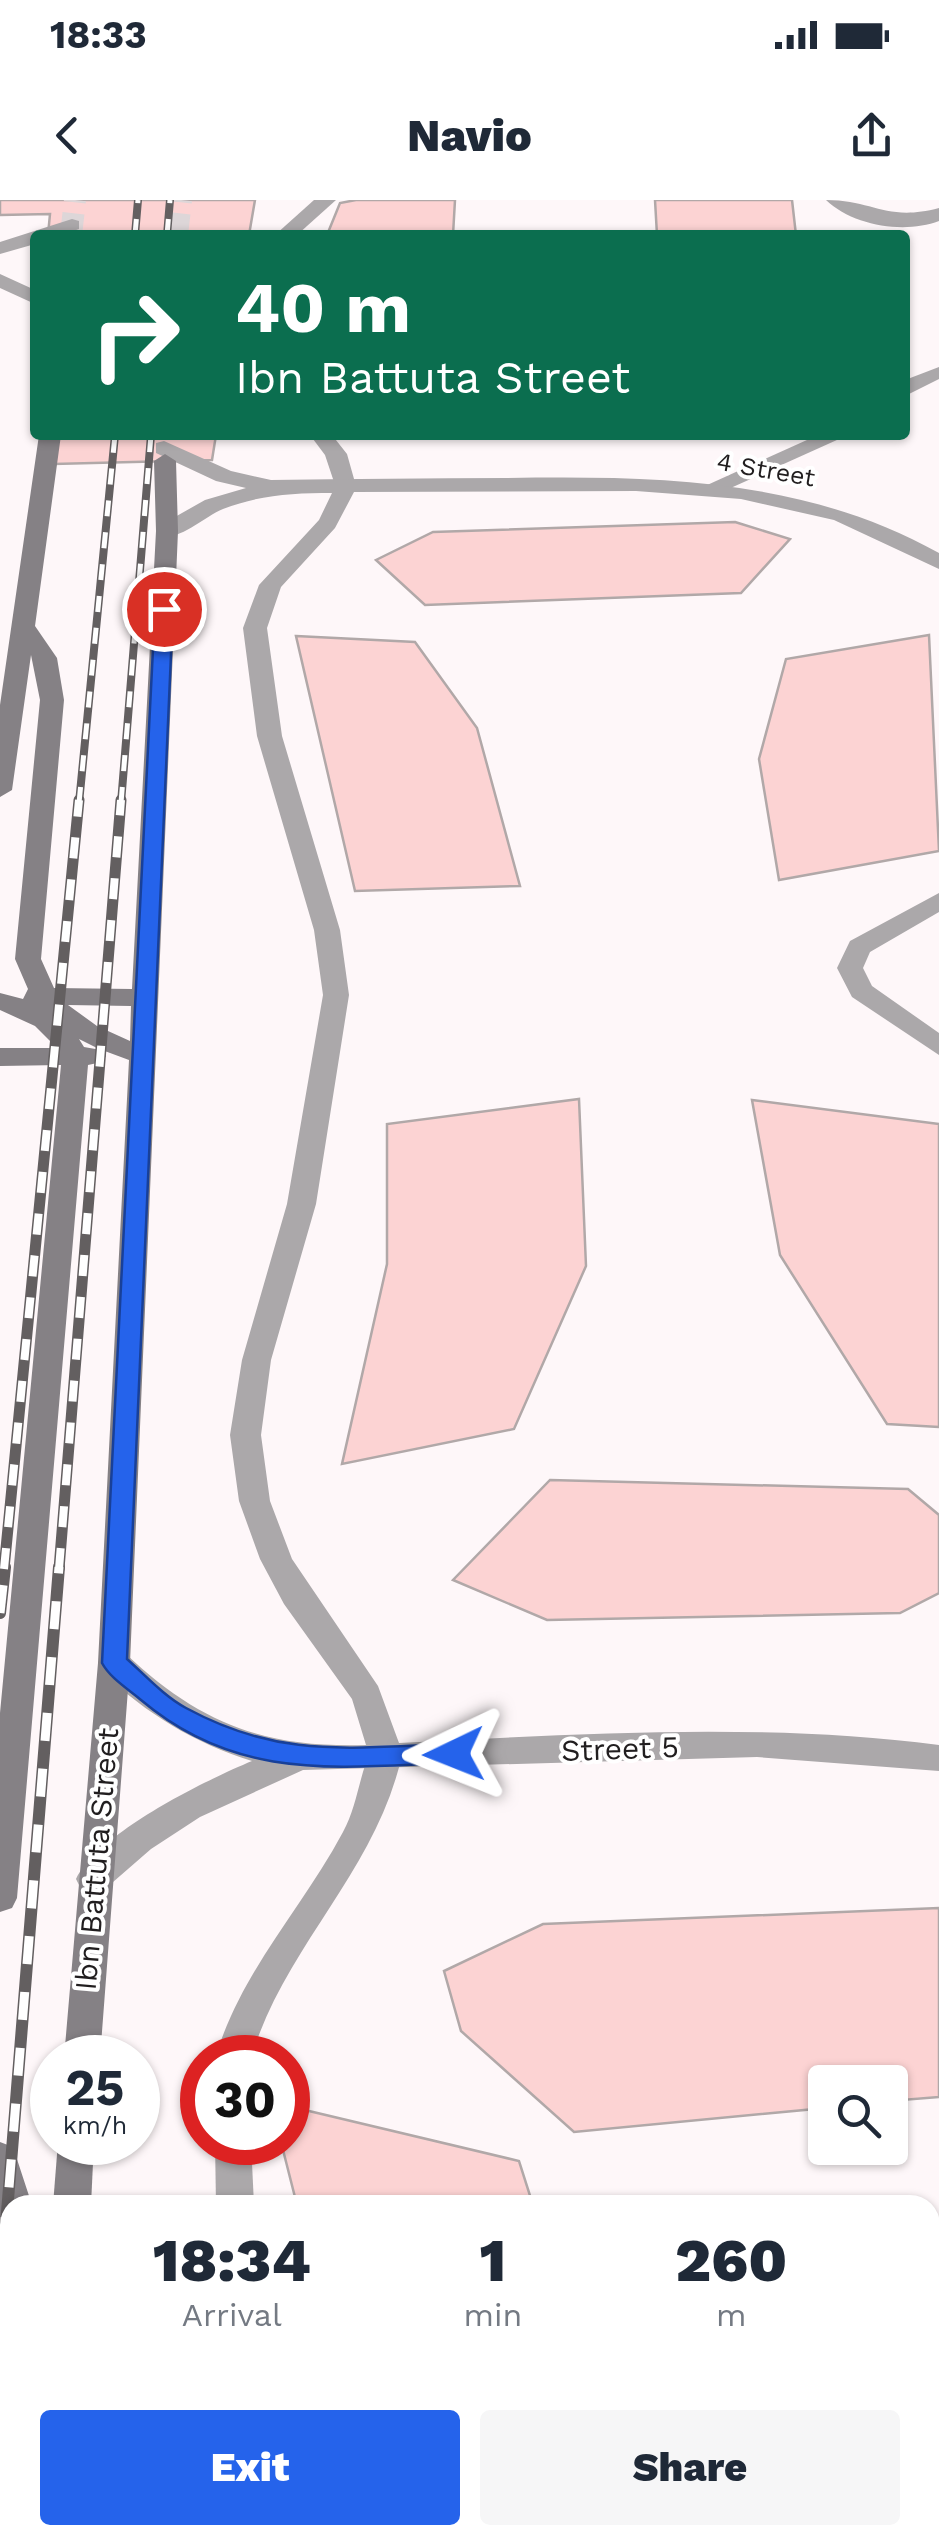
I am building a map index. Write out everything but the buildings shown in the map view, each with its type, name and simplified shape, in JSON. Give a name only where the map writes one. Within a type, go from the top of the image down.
[{"type":"main road","points":[[0,790],[49,440]]},
{"type":"main road","name":"Ibn Battuta Street","points":[[83,2035],[93,1878],[114,1663],[167,531],[164,455]]},
{"type":"main road","points":[[22,624],[45,658],[51,678],[28,959],[43,996],[68,1021],[101,1042],[143,1056]]},
{"type":"main road","points":[[0,999],[146,998]]},
{"type":"main road","points":[[0,999],[44,1018],[68,1042],[74,1056],[0,1898]]},
{"type":"main road","points":[[0,1057],[143,1056]]},
{"type":"main road","points":[[0,2158],[10,2195]]},
{"type":"main road","points":[[73,2195],[75,2165]]},
{"type":"street","points":[[291,230],[326,200]]},
{"type":"street","points":[[836,200],[887,221],[911,222],[939,214]]},
{"type":"street","points":[[60,230],[72,226]]},
{"type":"street","points":[[0,248],[30,239]]},
{"type":"street","points":[[0,280],[30,295]]},
{"type":"street","points":[[910,386],[920,378],[939,373]]},
{"type":"street","points":[[238,2035],[260,1986],[374,1808],[385,1755],[382,1725],[370,1696],[308,1615],[272,1552],[259,1520],[246,1456],[250,1393],[305,1196],[334,1024],[332,950],[275,754],[255,632],[258,610],[276,572],[336,514],[345,486],[336,454],[324,440]]},
{"type":"street","points":[[716,486],[825,440]]},
{"type":"street","name":"4 Street","points":[[164,455],[270,487],[716,486],[791,499],[839,513],[884,531],[939,562]]},
{"type":"street","name":"4 Street","points":[[167,531],[213,506],[270,487]]},
{"type":"street","points":[[939,900],[859,947],[850,968],[861,991],[939,1046]]},
{"type":"street","name":"Street 5","points":[[114,1663],[163,1706],[212,1734],[300,1758],[772,1744],[939,1758]]},
{"type":"street","name":"Street 5","points":[[93,1878],[166,1817],[208,1793],[300,1758]]},
{"type":"street","points":[[234,2165],[235,2195]]},
{"type":"tunnel","points":[[72,230],[75,200]]},
{"type":"tunnel","points":[[178,230],[181,200]]},
{"type":"railway","points":[[135,230],[138,200]]},
{"type":"railway","points":[[167,230],[170,200]]},
{"type":"railway","points":[[79,803],[115,440]]},
{"type":"railway","points":[[121,803],[151,440]]},
{"type":"railway","points":[[4,1569],[79,800]]},
{"type":"railway","points":[[59,1569],[121,800]]},
{"type":"railway","points":[[0,1613],[5,1567]]},
{"type":"railway","points":[[8,2195],[59,1567]]},
{"type":"route","points":[[164,609],[114,1663],[174,1714],[212,1734],[254,1749],[300,1758],[454,1754]]}]
